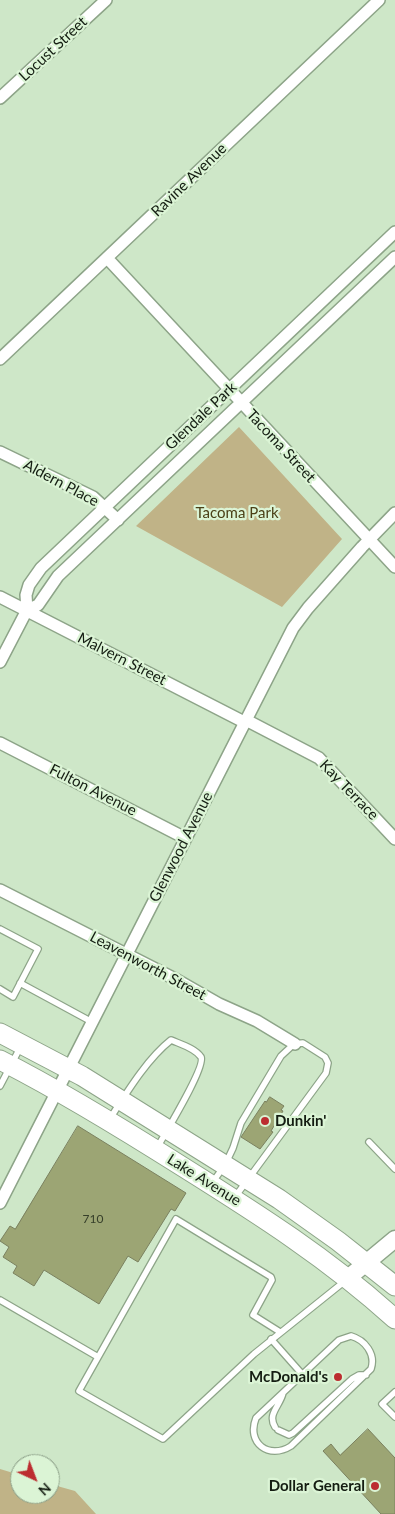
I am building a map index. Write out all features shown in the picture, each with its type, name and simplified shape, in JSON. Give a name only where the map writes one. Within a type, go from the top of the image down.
[{"type":"main road","name":"Lake Avenue","points":[[0,1033],[68,1068],[225,1165],[318,1226],[368,1263],[395,1286]]},
{"type":"main road","name":"Lake Avenue","points":[[6,1062],[58,1089],[109,1120],[303,1244],[348,1278],[395,1318]]},
{"type":"main road","points":[[348,1278],[395,1239]]},
{"type":"street","name":"Locust Street","points":[[0,98],[106,0]]},
{"type":"street","name":"Ravine Avenue","points":[[0,359],[379,0]]},
{"type":"street","name":"Glendale Park","points":[[0,662],[26,610],[26,595],[36,574],[395,232]]},
{"type":"street","name":"Glendale Park","points":[[26,610],[38,605],[55,580],[395,257]]},
{"type":"street","name":"Tacoma Street","points":[[107,258],[395,567]]},
{"type":"street","name":"Aldern Place","points":[[0,452],[88,495],[105,507],[118,520]]},
{"type":"street","name":"Glenwood Avenue","points":[[0,1203],[297,621],[369,539],[395,513]]},
{"type":"street","name":"Malvern Street","points":[[0,597],[245,721]]},
{"type":"street","name":"Kay Terrace","points":[[245,721],[318,758],[395,839]]},
{"type":"street","name":"Fulton Avenue","points":[[0,742],[185,838]]},
{"type":"street","name":"Leavenworth Street","points":[[0,890],[177,980],[219,1004],[257,1021],[295,1044]]},
{"type":"lane","points":[[0,929],[38,949],[13,996],[0,989]]},
{"type":"lane","points":[[20,984],[92,1022]]},
{"type":"lane","points":[[109,1120],[138,1076],[164,1045],[171,1040],[192,1049],[201,1058],[202,1064],[156,1150]]},
{"type":"lane","points":[[211,1184],[225,1165],[238,1127],[280,1056],[295,1044],[303,1043],[325,1057],[328,1068],[322,1081],[234,1199]]},
{"type":"lane","points":[[0,1086],[6,1062],[22,1044]]},
{"type":"lane","points":[[369,1142],[395,1170]]},
{"type":"lane","points":[[280,1332],[253,1315],[272,1280],[271,1277],[176,1219],[78,1391],[163,1439],[271,1339],[280,1332],[348,1278]]},
{"type":"lane","points":[[0,1300],[98,1356]]},
{"type":"lane","points":[[351,1336],[362,1341],[372,1353],[373,1364],[366,1375],[291,1446],[278,1452],[272,1452],[265,1449],[255,1439],[252,1432],[256,1418],[339,1340],[351,1336]]},
{"type":"lane","points":[[271,1339],[302,1374]]},
{"type":"lane","points":[[284,1391],[282,1399],[272,1416],[272,1422],[276,1429],[289,1435],[352,1379],[359,1375],[366,1375]]},
{"type":"lane","points":[[395,1392],[382,1404],[395,1417]]},
{"type":"green space","name":"Tacoma Park","points":[[239,427],[342,539],[282,607],[136,526]]},
{"type":"green space","points":[[0,1469],[10,1472],[10,1504],[60,1504],[60,1487],[75,1491],[96,1514],[0,1514]]},
{"type":"building","name":"Dunkin'","points":[[270,1097],[284,1106],[271,1131],[273,1132],[260,1149],[241,1137],[265,1101]]},
{"type":"building","points":[[78,1126],[186,1193],[175,1211],[171,1209],[138,1262],[128,1256],[99,1304],[44,1270],[34,1286],[13,1273],[17,1266],[3,1257],[9,1247],[0,1241],[10,1226],[15,1229]]},
{"type":"building","name":"Dollar General","points":[[368,1429],[395,1458],[395,1514],[381,1514],[323,1451],[331,1444],[340,1455]]},
{"type":"place","name":"Dunkin'","points":[[265,1121]]},
{"type":"place","name":"McDonald's","points":[[338,1377]]},
{"type":"place","name":"Dollar General","points":[[375,1486]]}]
